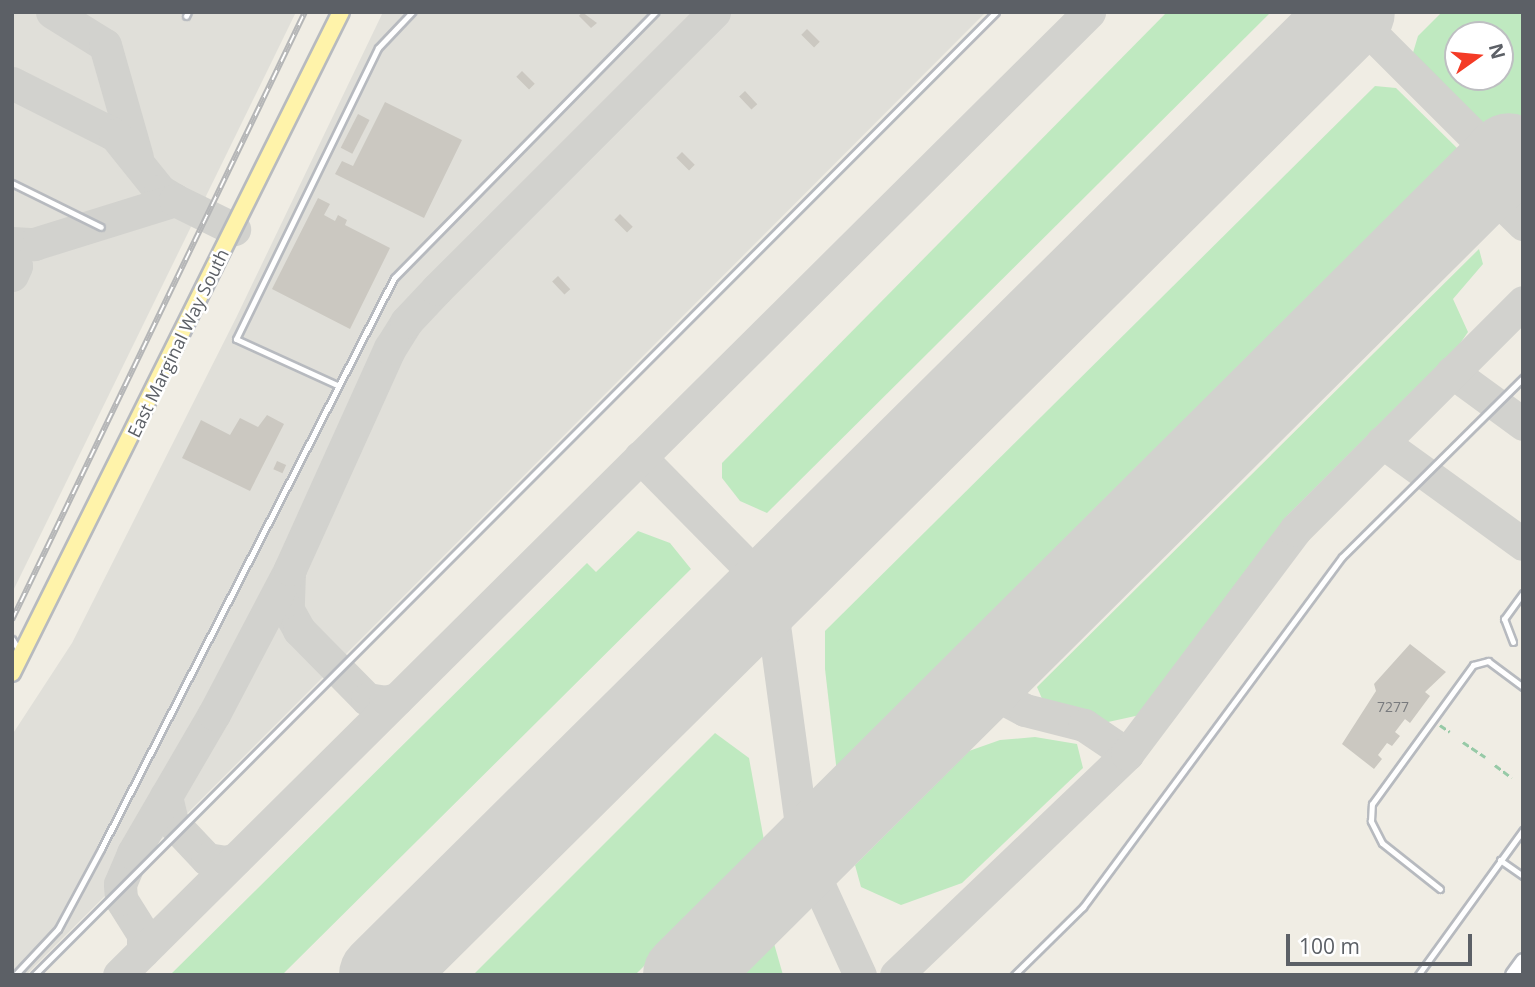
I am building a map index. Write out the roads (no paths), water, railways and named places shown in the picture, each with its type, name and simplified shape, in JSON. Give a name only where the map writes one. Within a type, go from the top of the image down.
[{"type":"main road","name":"East Marginal Way South","points":[[12,673],[17,656],[341,12]]},
{"type":"main road","points":[[1513,975],[1523,961]]},
{"type":"lane","points":[[337,385],[236,339],[378,48],[412,12]]},
{"type":"lane","points":[[15,975],[58,929],[102,849],[337,385],[406,261],[655,12]]},
{"type":"lane","points":[[34,975],[455,557],[467,536],[996,12]]},
{"type":"lane","points":[[12,183],[102,227]]},
{"type":"lane","points":[[1014,975],[1083,907],[1342,557],[1523,378]]},
{"type":"lane","points":[[1513,642],[1504,619],[1523,593]]},
{"type":"lane","points":[[12,639],[17,656]]},
{"type":"lane","points":[[1440,890],[1382,843],[1371,821],[1372,804],[1473,665],[1488,661],[1523,687]]},
{"type":"lane","points":[[1418,975],[1523,830]]},
{"type":"lane","points":[[1500,860],[1523,876]]},
{"type":"railway","points":[[12,620],[305,12]]}]
